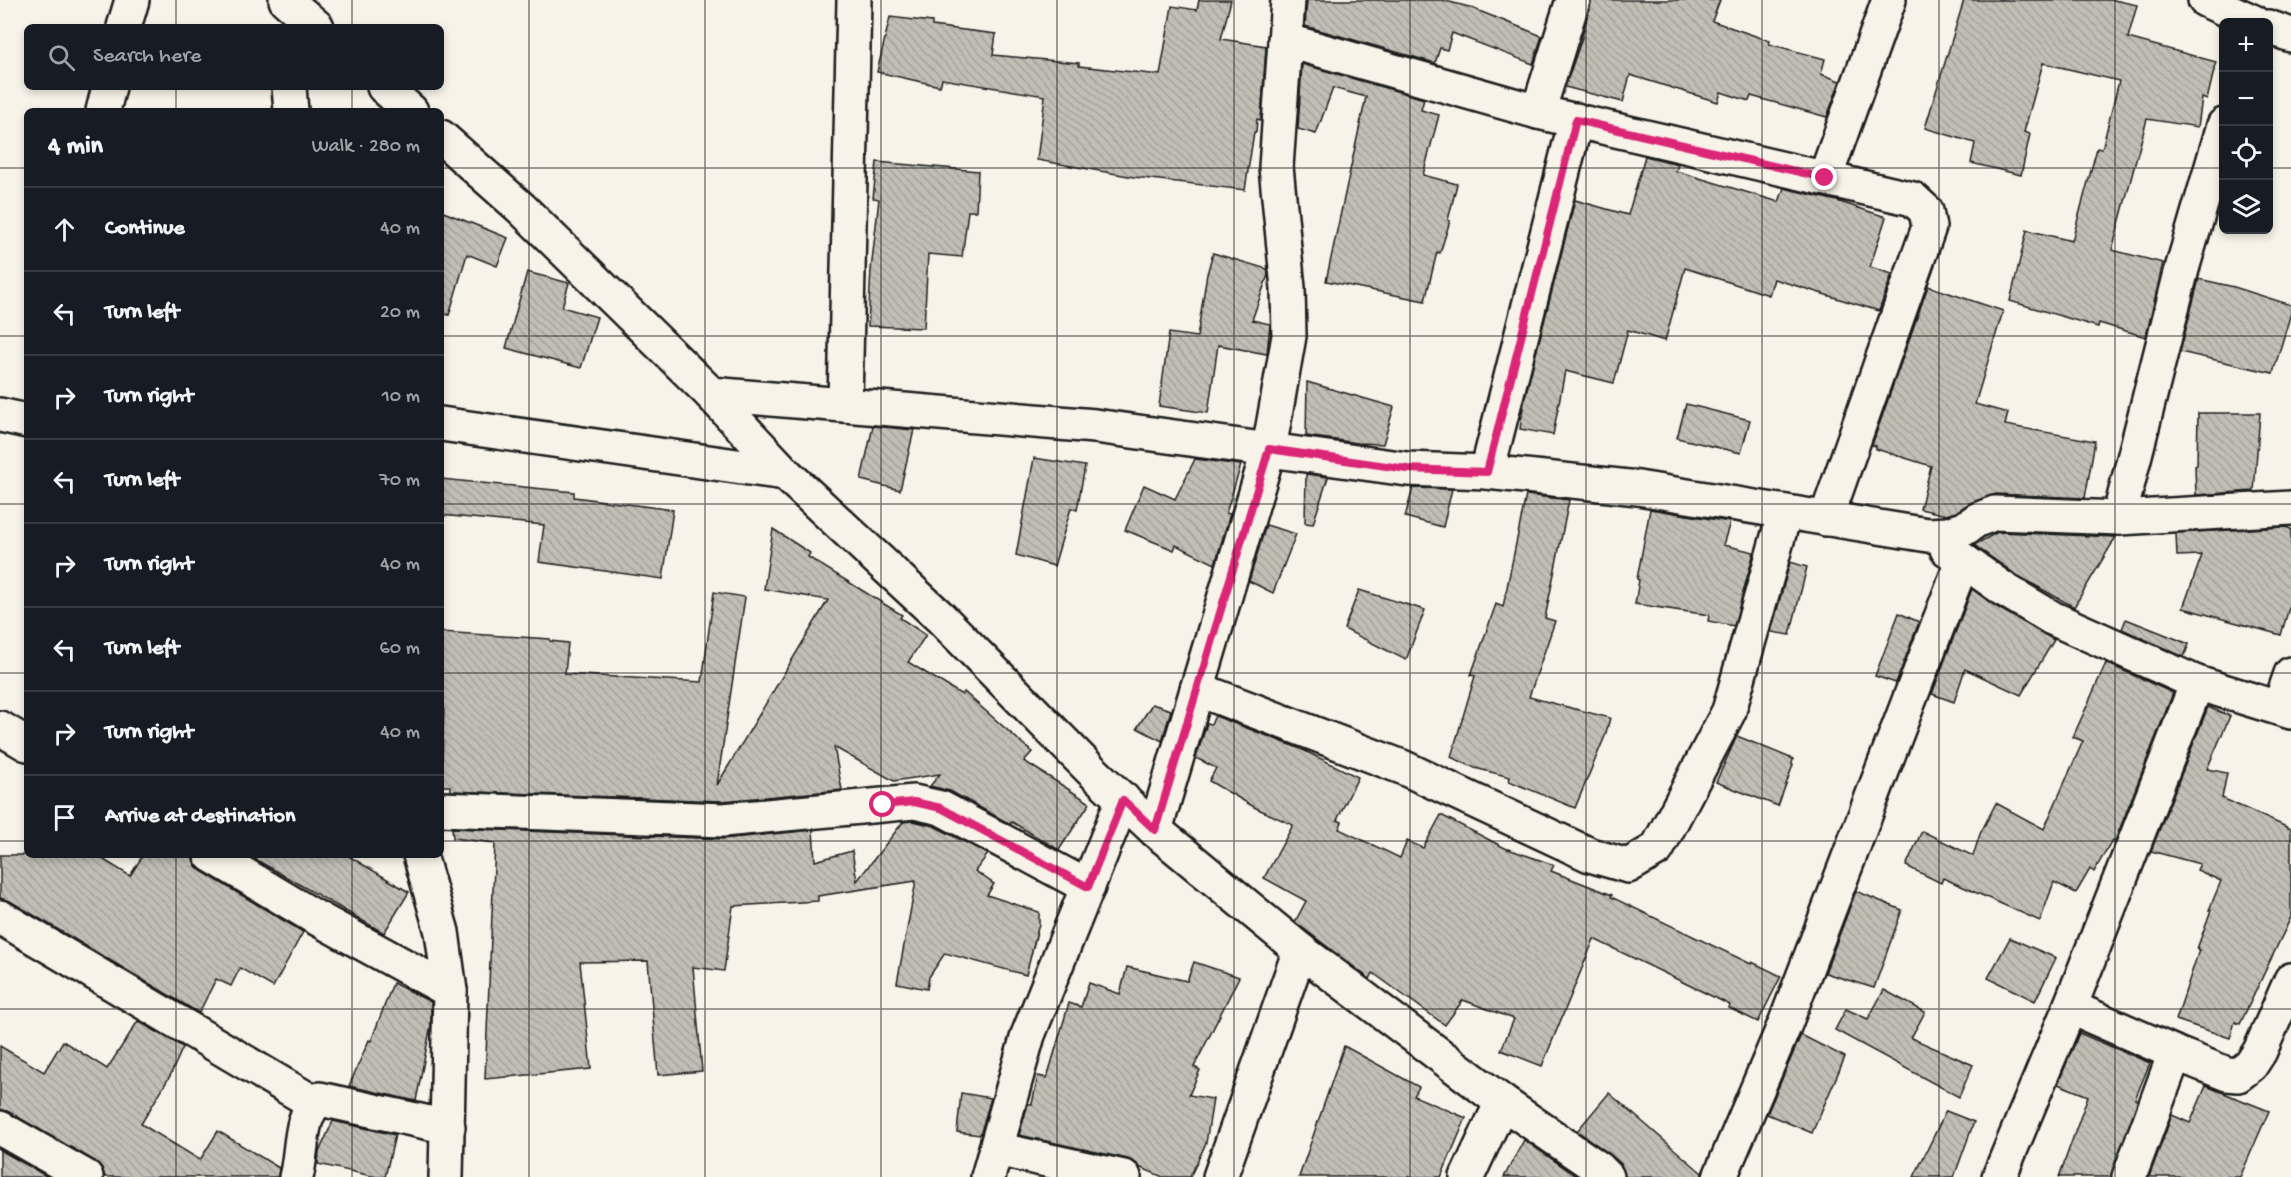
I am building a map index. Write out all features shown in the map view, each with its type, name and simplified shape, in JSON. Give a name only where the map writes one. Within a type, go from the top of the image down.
[{"type":"street","points":[[125,24],[132,0]]},
{"type":"street","points":[[279,0],[282,24]]},
{"type":"street","points":[[286,0],[314,24]]},
{"type":"street","points":[[845,404],[854,0]]},
{"type":"street","points":[[1155,830],[1269,449],[1289,336],[1288,288],[1276,167],[1288,0]]},
{"type":"street","points":[[1538,112],[1572,0]]},
{"type":"street","points":[[1825,178],[1889,0]]},
{"type":"street","points":[[2205,0],[2244,18]]},
{"type":"street","points":[[2273,29],[2291,35]]},
{"type":"street","points":[[1285,40],[1538,112],[1913,199],[1926,211],[1929,227],[1826,519]]},
{"type":"street","points":[[104,108],[108,90]]},
{"type":"street","points":[[289,90],[291,108]]},
{"type":"street","points":[[387,90],[408,108]]},
{"type":"street","points":[[1487,472],[1576,120]]},
{"type":"street","points":[[2119,518],[2182,269],[2223,126]]},
{"type":"street","points":[[444,140],[521,208],[711,394],[784,473],[940,617],[1155,830],[1300,950],[1502,1102],[1598,1168],[1607,1177]]},
{"type":"street","points":[[711,394],[1095,426],[1407,469],[1487,472],[1638,488],[1929,536],[1964,529],[1977,520],[1995,513],[2119,518],[2291,508]]},
{"type":"street","points":[[0,415],[24,420]]},
{"type":"street","points":[[444,424],[784,473]]},
{"type":"street","points":[[1197,689],[1402,767],[1590,855],[1628,866],[1657,849],[1729,711],[1785,512]]},
{"type":"street","points":[[1929,536],[2005,590],[2052,618],[2198,683],[2285,710],[2291,674]]},
{"type":"street","points":[[1720,1177],[1785,1024],[1963,560]]},
{"type":"street","points":[[1999,1177],[2070,1007],[2198,683]]},
{"type":"street","points":[[0,728],[24,742]]},
{"type":"street","points":[[1123,800],[1028,1035],[992,1163],[1124,1177]]},
{"type":"street","points":[[444,809],[723,820],[914,802],[941,808],[1088,887]]},
{"type":"street","points":[[216,858],[313,916],[450,991]]},
{"type":"street","points":[[421,858],[442,932],[450,991],[446,1177]]},
{"type":"street","points":[[0,917],[314,1103]]},
{"type":"street","points":[[1220,1177],[1300,950]]},
{"type":"street","points":[[2070,1007],[2175,1053],[2227,1074],[2238,1075],[2251,1065],[2260,1051],[2291,980]]},
{"type":"street","points":[[2129,1177],[2175,1053]]},
{"type":"street","points":[[296,1177],[306,1116],[320,1098],[448,1127]]},
{"type":"street","points":[[1467,1177],[1502,1102]]},
{"type":"street","points":[[0,1128],[86,1177]]},
{"type":"building","points":[[1199,0],[1231,0],[1221,39],[1266,46],[1261,120],[1257,119],[1256,132],[1254,132],[1245,190],[1134,177],[1037,160],[1045,96],[942,79],[940,86],[877,72],[890,17],[932,22],[932,26],[996,34],[993,55],[1079,63],[1079,66],[1160,75],[1172,6],[1197,10]]},
{"type":"building","points":[[1307,0],[1442,0],[1469,7],[1542,36],[1533,64],[1452,33],[1447,50],[1440,48],[1435,63],[1305,26]]},
{"type":"building","points":[[1591,0],[1720,0],[1712,21],[1770,41],[1769,44],[1825,59],[1821,74],[1840,81],[1827,117],[1751,96],[1749,101],[1721,92],[1718,102],[1630,75],[1623,102],[1565,87],[1582,38]]},
{"type":"building","points":[[1964,0],[2114,0],[2137,5],[2128,38],[2216,62],[2207,100],[2202,98],[2198,127],[2147,119],[2112,250],[2163,263],[2146,337],[2099,323],[2098,327],[2010,301],[2027,230],[2072,241],[2097,148],[2102,149],[2119,81],[2043,63],[2024,132],[2030,134],[2021,175],[1971,163],[1975,143],[1925,128]]},
{"type":"building","points":[[1302,64],[1424,99],[1421,110],[1439,115],[1423,175],[1457,184],[1448,220],[1450,221],[1440,253],[1437,252],[1425,301],[1326,281],[1366,97],[1333,88],[1316,134],[1298,129]]},
{"type":"building","points":[[1645,156],[1678,164],[1676,171],[1779,202],[1784,188],[1837,201],[1886,217],[1870,267],[1892,274],[1879,311],[1774,279],[1769,295],[1685,268],[1665,341],[1628,330],[1614,383],[1565,371],[1553,435],[1520,429],[1524,401],[1575,200],[1628,215]]},
{"type":"building","points":[[877,162],[978,171],[976,211],[968,211],[962,257],[928,254],[924,328],[868,326],[871,270],[879,199],[873,198]]},
{"type":"building","points":[[444,212],[508,238],[497,266],[467,254],[449,315],[444,314]]},
{"type":"building","points":[[1213,253],[1267,269],[1268,275],[1252,320],[1270,324],[1267,354],[1218,345],[1208,413],[1159,406],[1169,333],[1197,337],[1207,274]]},
{"type":"building","points":[[527,272],[569,283],[562,307],[597,317],[581,368],[506,348]]},
{"type":"building","points":[[2199,279],[2234,287],[2291,305],[2291,313],[2273,373],[2180,352]]},
{"type":"building","points":[[1928,286],[2003,311],[1975,404],[2008,413],[2005,425],[2095,441],[2085,498],[1996,494],[1946,515],[1920,509],[1931,466],[1876,449],[1876,446],[1872,445]]},
{"type":"building","points":[[1307,382],[1394,407],[1383,444],[1306,436]]},
{"type":"building","points":[[1686,404],[1750,420],[1741,453],[1677,438]]},
{"type":"building","points":[[2198,413],[2260,413],[2254,491],[2196,495]]},
{"type":"building","points":[[873,426],[914,430],[900,490],[861,480]]},
{"type":"building","points":[[1034,458],[1085,466],[1077,510],[1071,508],[1054,566],[1016,555]]},
{"type":"building","points":[[1195,459],[1241,465],[1226,513],[1230,514],[1215,564],[1176,545],[1174,550],[1125,530],[1144,485],[1175,499]]},
{"type":"building","points":[[1306,474],[1328,477],[1313,524],[1305,523]]},
{"type":"building","points":[[444,479],[574,492],[574,497],[673,510],[663,579],[539,562],[544,525],[444,515]]},
{"type":"building","points":[[1413,488],[1452,489],[1443,527],[1405,517]]},
{"type":"building","points":[[1526,495],[1569,500],[1545,618],[1555,621],[1529,697],[1610,718],[1605,736],[1575,808],[1509,781],[1510,777],[1475,768],[1451,757],[1475,676],[1471,675],[1496,604],[1503,607]]},
{"type":"building","points":[[1650,509],[1730,522],[1723,545],[1754,552],[1734,626],[1708,621],[1709,615],[1635,604],[1639,580],[1637,579]]},
{"type":"building","points":[[1266,525],[1296,534],[1273,593],[1249,581]]},
{"type":"building","points":[[2285,527],[2291,529],[2291,601],[2281,635],[2183,608],[2202,555],[2177,556],[2176,533]]},
{"type":"building","points":[[773,529],[810,553],[808,557],[902,615],[900,618],[926,635],[908,662],[962,695],[964,692],[1032,752],[1024,761],[1090,803],[1059,850],[1012,822],[1010,824],[950,791],[930,786],[940,774],[894,781],[834,747],[842,790],[722,801],[451,791],[450,786],[444,786],[444,632],[550,639],[550,641],[568,643],[565,674],[702,682],[714,592],[745,597],[717,785],[828,600],[764,589]]},
{"type":"building","points":[[1998,532],[2116,537],[2074,607],[2015,574],[1974,545]]},
{"type":"building","points":[[1790,562],[1807,567],[1790,635],[1771,632]]},
{"type":"building","points":[[1972,589],[1995,606],[2054,640],[2021,695],[1965,669],[1954,702],[1932,694]]},
{"type":"building","points":[[1359,590],[1425,610],[1406,660],[1344,629]]},
{"type":"building","points":[[1899,613],[1919,622],[1896,683],[1875,676]]},
{"type":"building","points":[[2126,619],[2189,644],[2184,657],[2122,629]]},
{"type":"building","points":[[2106,663],[2173,693],[2115,841],[2112,840],[2094,872],[2090,869],[2076,893],[2054,882],[2040,921],[1943,878],[1941,883],[1906,866],[1922,831],[1973,856],[1980,834],[1996,803],[2044,829],[2083,741],[2073,737]]},
{"type":"building","points":[[1152,704],[1171,710],[1162,741],[1137,728]]},
{"type":"building","points":[[2208,707],[2230,716],[2207,769],[2227,773],[2222,798],[2291,829],[2291,917],[2240,1024],[2235,1022],[2230,1038],[2176,1020],[2211,910],[2209,910],[2221,881],[2197,870],[2200,864],[2151,851]]},
{"type":"building","points":[[1215,716],[1301,749],[1358,777],[1337,820],[1342,822],[1339,829],[1400,858],[1407,841],[1423,848],[1441,815],[1505,848],[1554,865],[1551,871],[1612,895],[1611,897],[1781,976],[1758,1022],[1729,1008],[1730,1005],[1594,939],[1542,1066],[1501,1050],[1514,1019],[1463,1000],[1445,1025],[1373,973],[1370,979],[1295,922],[1306,901],[1264,878],[1293,825],[1256,808],[1209,781],[1216,768],[1196,758],[1207,723],[1211,724]]},
{"type":"building","points":[[1737,736],[1793,759],[1793,765],[1778,806],[1716,782]]},
{"type":"building","points":[[913,821],[934,826],[988,854],[975,871],[994,884],[987,895],[1039,912],[1039,924],[1026,975],[945,953],[929,977],[927,989],[897,983],[916,881],[818,896],[818,901],[733,906],[724,971],[693,967],[702,1071],[658,1075],[648,961],[580,962],[591,1069],[485,1079],[495,843],[453,838],[452,828],[722,839],[813,830],[815,861],[852,851],[857,881],[903,822]]},
{"type":"building","points":[[0,855],[24,855],[24,858],[101,858],[130,876],[141,858],[193,858],[195,865],[201,871],[303,932],[273,987],[240,968],[231,986],[216,979],[199,1013],[10,901],[0,898]]},
{"type":"building","points":[[253,858],[352,858],[409,892],[384,933]]},
{"type":"building","points":[[1856,891],[1902,910],[1874,988],[1825,973]]},
{"type":"building","points":[[2010,938],[2056,958],[2035,1001],[1988,978]]},
{"type":"building","points":[[1194,962],[1239,977],[1194,1067],[1200,1070],[1189,1095],[1213,1099],[1206,1143],[1190,1177],[1163,1177],[1139,1167],[1128,1159],[1019,1135],[1028,1104],[1032,1104],[1038,1076],[1047,1078],[1069,1003],[1081,1007],[1089,983],[1120,994],[1127,967],[1187,981]]},
{"type":"building","points":[[393,983],[431,1002],[431,1025],[416,1101],[349,1086],[369,1040],[371,1041]]},
{"type":"building","points":[[1884,990],[1925,1012],[1911,1038],[1973,1065],[1959,1097],[1835,1030],[1846,1009],[1868,1019]]},
{"type":"building","points":[[138,1021],[183,1047],[170,1076],[141,1124],[200,1160],[218,1131],[279,1168],[278,1177],[105,1177],[102,1168],[95,1161],[0,1109],[0,1046],[44,1072],[63,1041],[107,1069]]},
{"type":"building","points":[[2079,1033],[2150,1063],[2135,1099],[2138,1100],[2111,1177],[2059,1177],[2088,1096],[2058,1084]]},
{"type":"building","points":[[1801,1035],[1845,1057],[1812,1133],[1767,1114]]},
{"type":"building","points":[[1344,1046],[1419,1087],[1414,1096],[1466,1118],[1441,1177],[1299,1177]]},
{"type":"building","points":[[2206,1086],[2269,1111],[2240,1177],[2149,1177],[2172,1115],[2190,1123]]},
{"type":"building","points":[[961,1093],[991,1098],[980,1135],[957,1132]]},
{"type":"building","points":[[1609,1093],[1702,1173],[1702,1177],[1625,1177],[1621,1164],[1577,1131]]},
{"type":"building","points":[[1946,1111],[1974,1122],[1954,1177],[1914,1177]]},
{"type":"building","points":[[333,1121],[395,1135],[385,1177],[318,1164],[319,1152]]},
{"type":"building","points":[[1524,1140],[1578,1177],[1504,1177]]},
{"type":"building","points":[[0,1150],[48,1177],[0,1177]]},
{"type":"route","points":[[883,805],[914,802],[941,808],[1088,887],[1123,800],[1155,830],[1269,449],[1407,469],[1487,472],[1576,120],[1825,178]]}]
